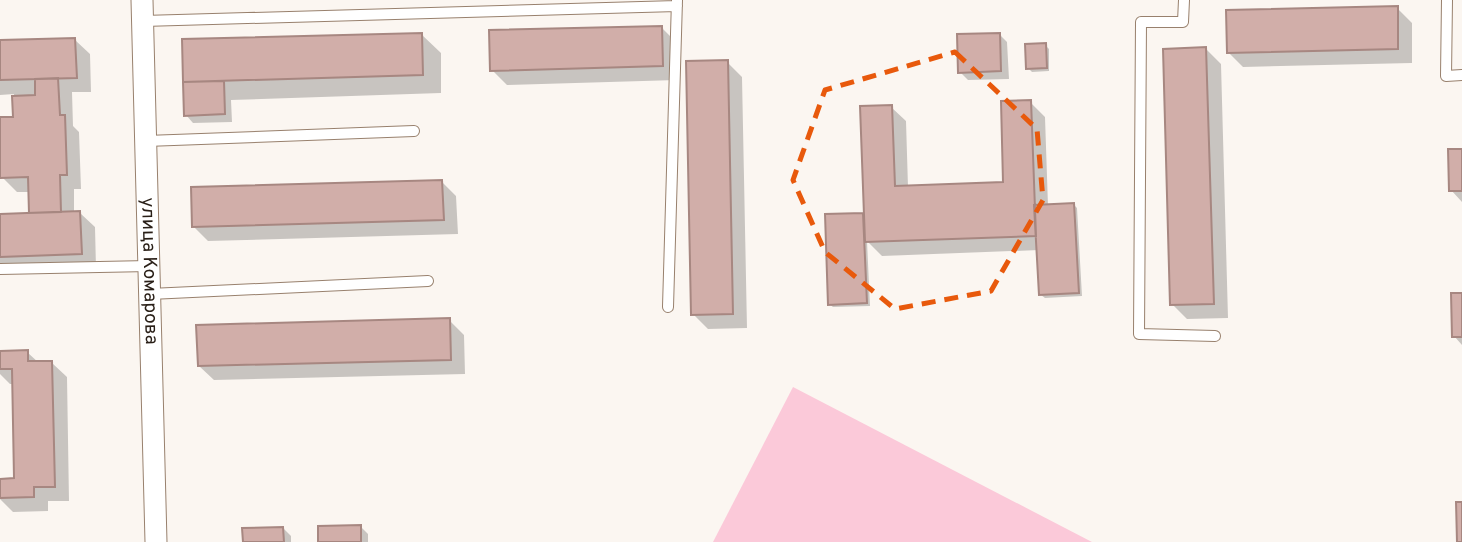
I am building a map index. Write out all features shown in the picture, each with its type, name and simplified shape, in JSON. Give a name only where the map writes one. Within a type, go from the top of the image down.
[{"type":"street","name":"улица Комарова","points":[[142,0],[156,542]]},
{"type":"lane","points":[[1184,0],[1183,22],[1141,22],[1139,334],[1215,336]]},
{"type":"lane","points":[[1447,0],[1446,76],[1462,75]]},
{"type":"lane","points":[[143,22],[677,3],[668,307]]},
{"type":"lane","points":[[146,141],[414,131]]},
{"type":"lane","points":[[0,269],[149,266]]},
{"type":"lane","points":[[149,294],[428,281]]},
{"type":"highlighted area","points":[[955,52],[1037,129],[1043,200],[991,291],[895,309],[825,252],[793,180],[825,90]]},
{"type":"shaded area","points":[[793,387],[1092,542],[713,542]]},
{"type":"building","points":[[1398,6],[1398,49],[1227,53],[1226,10]]},
{"type":"building","points":[[662,26],[663,66],[490,71],[489,30]]},
{"type":"building","points":[[422,33],[423,75],[183,82],[182,39]]},
{"type":"building","points":[[1000,33],[1001,71],[958,73],[957,34]]},
{"type":"building","points":[[75,38],[77,78],[0,80],[0,40]]},
{"type":"building","points":[[1046,43],[1047,68],[1026,69],[1025,44]]},
{"type":"building","points":[[1206,47],[1214,304],[1170,305],[1163,49]]},
{"type":"building","points":[[728,60],[733,314],[691,315],[686,61]]},
{"type":"building","points":[[58,78],[60,115],[65,115],[67,175],[60,175],[61,212],[29,213],[28,177],[0,178],[0,117],[13,117],[12,96],[35,95],[35,79]]},
{"type":"building","points":[[224,81],[225,114],[184,116],[183,82]]},
{"type":"building","points":[[1031,100],[1036,236],[865,242],[860,106],[892,105],[895,186],[1003,182],[1001,101]]},
{"type":"building","points":[[1448,149],[1462,149],[1462,191],[1449,191]]},
{"type":"building","points":[[442,180],[444,220],[192,227],[191,187]]},
{"type":"building","points":[[1074,203],[1079,293],[1039,295],[1034,205]]},
{"type":"building","points":[[80,211],[82,254],[0,257],[0,214]]},
{"type":"building","points":[[863,213],[867,303],[828,305],[825,214]]},
{"type":"building","points":[[1451,293],[1462,293],[1462,337],[1452,337]]},
{"type":"building","points":[[450,318],[451,360],[198,366],[196,325]]},
{"type":"building","points":[[28,350],[28,361],[52,361],[55,487],[34,487],[34,497],[0,498],[0,479],[14,478],[12,369],[0,369],[0,351]]},
{"type":"building","points":[[1456,502],[1462,502],[1462,542],[1457,542]]},
{"type":"building","points":[[361,525],[361,542],[318,542],[318,526]]},
{"type":"building","points":[[283,527],[284,542],[243,542],[242,528]]}]
